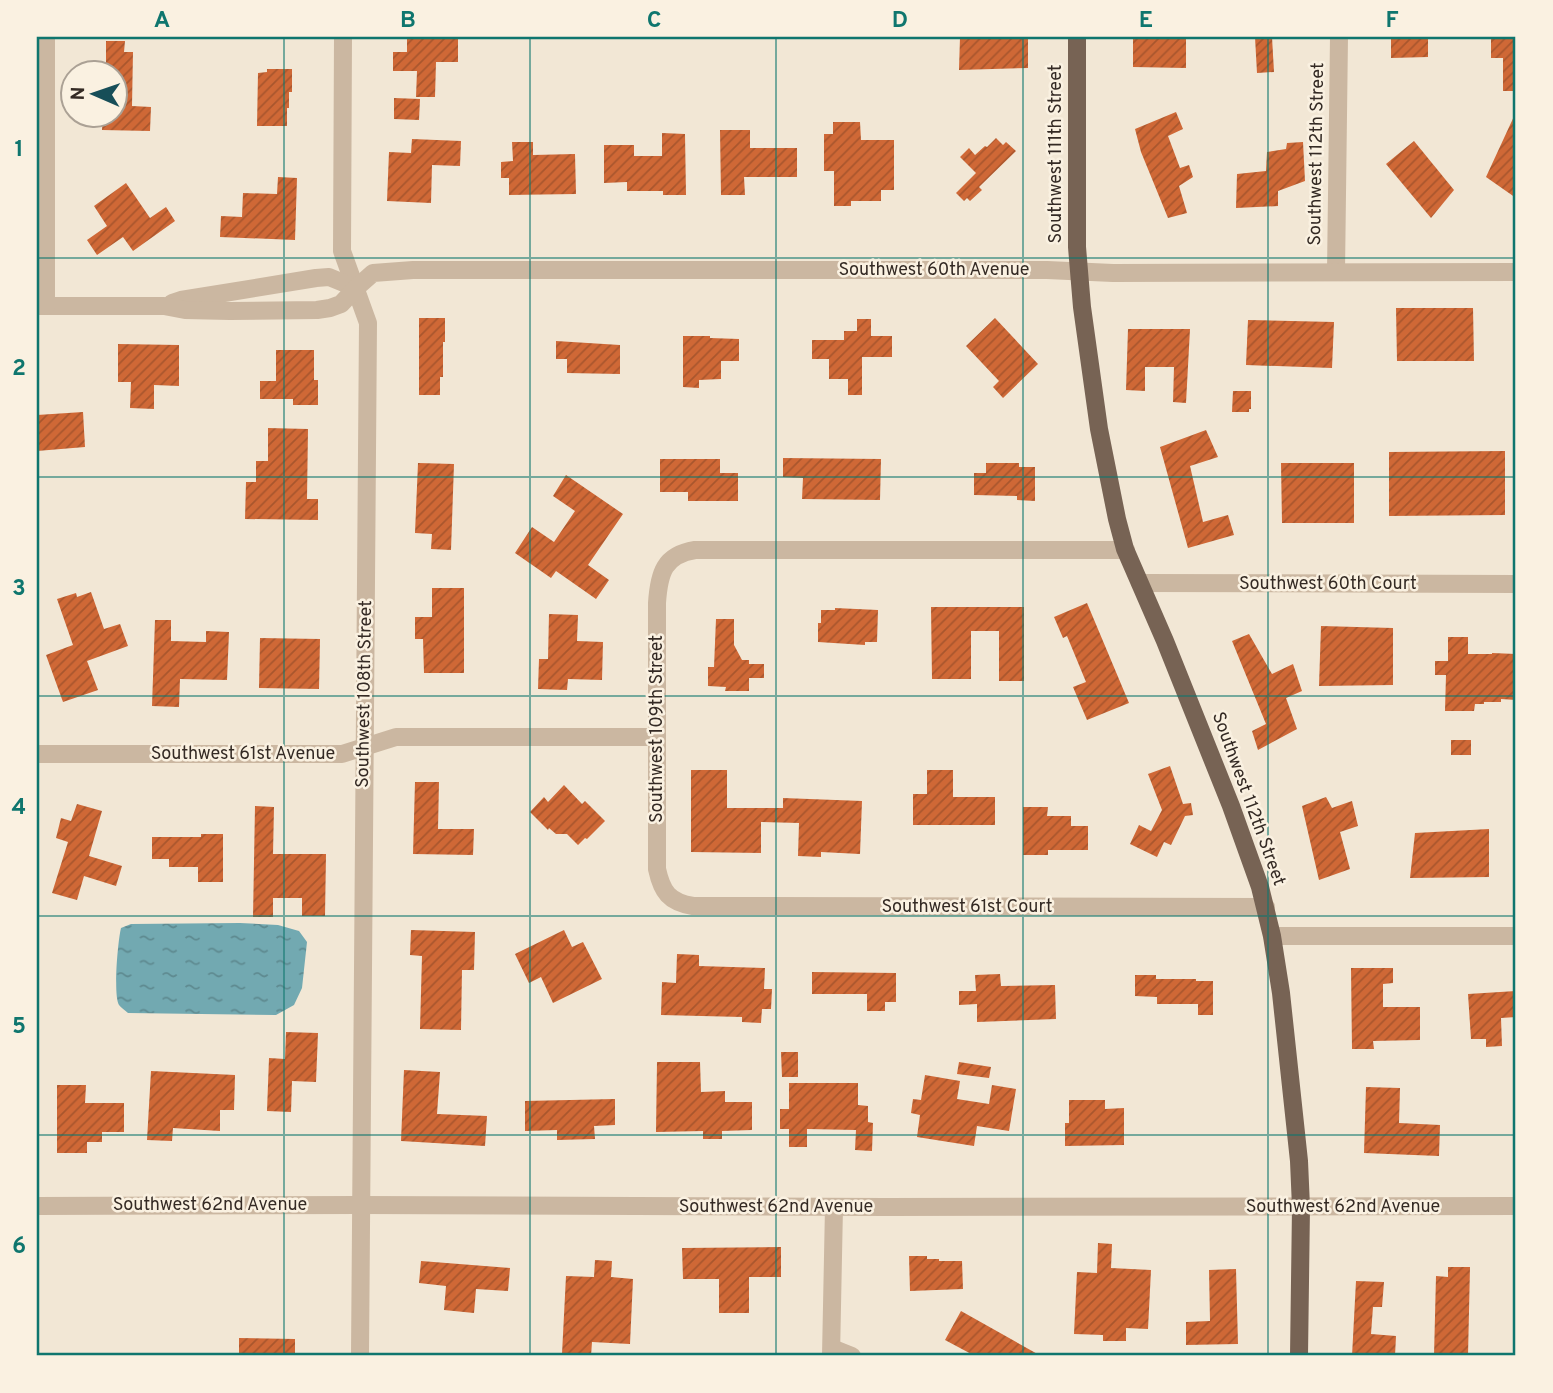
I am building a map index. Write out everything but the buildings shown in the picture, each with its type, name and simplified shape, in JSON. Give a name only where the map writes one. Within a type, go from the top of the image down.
[{"type":"main road","name":"Southwest 111th Street","points":[[1077,37],[1078,272]]},
{"type":"main road","name":"Southwest 112th Street","points":[[1078,272],[1098,429],[1126,551],[1231,806],[1266,907],[1272,936],[1281,993],[1299,1161],[1300,1356]]},
{"type":"street","points":[[41,306],[46,37]]},
{"type":"street","name":"Southwest 108th Street","points":[[343,37],[342,251],[368,323],[360,1356]]},
{"type":"street","name":"Southwest 112th Street","points":[[1336,272],[1339,37]]},
{"type":"street","name":"Southwest 60th Avenue","points":[[41,306],[164,306],[185,310],[330,309],[341,304],[373,274],[413,270],[1516,272]]},
{"type":"street","name":"Southwest 60th Avenue","points":[[164,306],[181,300],[316,278],[330,277],[356,288]]},
{"type":"street","name":"Southwest 109th Street","points":[[669,897],[662,887],[657,869],[656,737],[658,587],[661,575],[670,560],[678,554],[695,550],[1126,551]]},
{"type":"street","name":"Southwest 60th Court","points":[[1140,583],[1516,584]]},
{"type":"street","name":"Southwest 61st Avenue","points":[[37,754],[342,754],[396,737],[656,737]]},
{"type":"street","name":"Southwest 61st Court","points":[[669,897],[693,906],[1266,907]]},
{"type":"street","points":[[1272,936],[1516,936]]},
{"type":"street","name":"Southwest 62nd Avenue","points":[[37,1206],[1516,1206]]},
{"type":"street","points":[[835,1207],[832,1352],[852,1356]]},
{"type":"water","points":[[131,924],[278,925],[299,931],[307,942],[302,988],[294,1005],[276,1015],[128,1013],[119,1005],[116,979],[121,928]]}]
